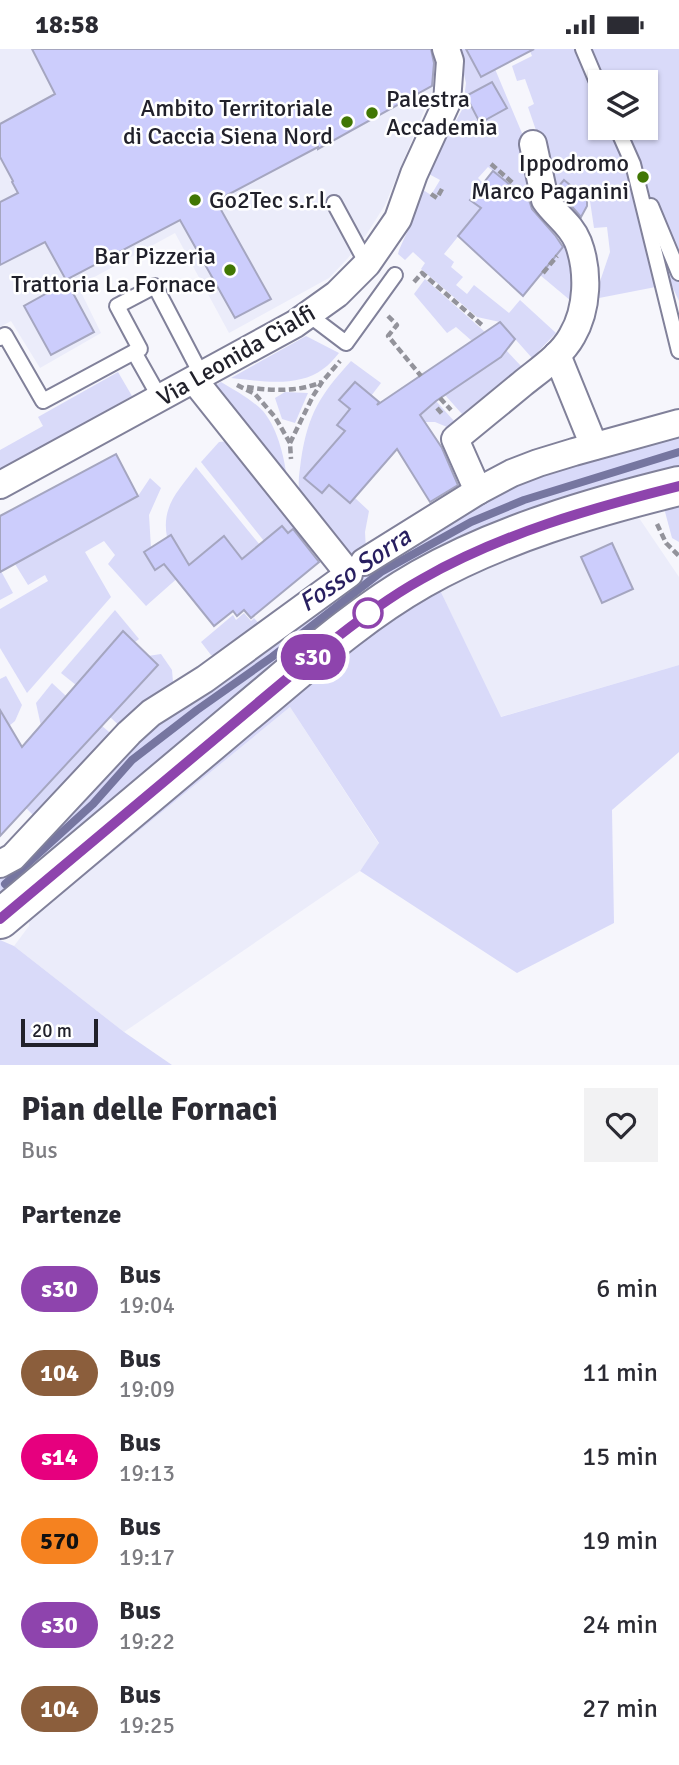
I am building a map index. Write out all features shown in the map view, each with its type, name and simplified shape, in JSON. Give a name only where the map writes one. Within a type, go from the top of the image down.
[{"type":"main road","points":[[0,919],[321,650],[397,593],[478,551],[542,526],[679,486]]},
{"type":"street","name":"Via Leonida Cialfi","points":[[0,485],[198,378],[309,315],[337,294],[367,264],[398,219],[414,174],[447,103],[450,61],[446,49]]},
{"type":"street","points":[[478,491],[455,439],[557,355],[572,337],[581,316],[585,293],[583,263],[578,243],[572,230],[545,200],[533,143]]},
{"type":"street","points":[[557,355],[594,446]]},
{"type":"street","points":[[0,864],[13,857],[151,713],[205,679],[349,574],[198,378]]},
{"type":"street","points":[[364,562],[478,491],[525,468],[679,423]]},
{"type":"lane","points":[[583,49],[592,70]]},
{"type":"lane","points":[[622,140],[679,273]]},
{"type":"lane","points":[[633,164],[679,351]]},
{"type":"lane","points":[[334,203],[367,264]]},
{"type":"lane","points":[[309,315],[346,343],[395,275]]},
{"type":"lane","points":[[0,338],[5,335],[43,401],[140,349],[117,306],[155,286],[198,378]]},
{"type":"lane","points":[[134,352],[160,398]]},
{"type":"path","points":[[432,194],[437,198],[442,190]]},
{"type":"path","points":[[395,275],[410,287],[422,273],[482,325]]},
{"type":"path","points":[[395,328],[388,336],[421,376]]},
{"type":"path","points":[[289,443],[322,382],[346,355]]},
{"type":"path","points":[[231,382],[256,394],[275,417],[289,443],[292,466]]},
{"type":"path","points":[[239,386],[281,389],[312,386],[322,382]]},
{"type":"shaded area","points":[[0,49],[438,49],[435,84],[385,205],[366,235],[329,278],[229,333],[175,233],[78,286],[101,333],[40,368],[11,321],[0,327]]},
{"type":"shaded area","points":[[458,49],[466,49],[480,77],[495,69],[527,145],[537,185],[524,205],[517,191],[488,167],[478,178],[483,183],[470,199],[481,208],[444,254],[454,262],[451,267],[463,277],[456,285],[467,294],[474,285],[509,313],[520,300],[556,333],[532,358],[500,322],[477,317],[421,269],[425,263],[413,252],[405,260],[398,254],[412,221],[420,188],[431,195],[440,180],[427,173],[463,108],[466,83]]},
{"type":"shaded area","points":[[529,49],[679,49],[679,301],[671,284],[594,299],[610,252],[607,227],[594,228],[590,201],[564,180],[551,199],[540,142],[528,107],[534,104],[525,79],[517,81],[512,66],[532,56]]},
{"type":"shaded area","points":[[570,237],[577,306],[540,275]]},
{"type":"shaded area","points":[[425,279],[485,332],[472,341],[456,327],[447,333],[414,294]]},
{"type":"shaded area","points":[[306,336],[339,353],[327,366],[313,375],[279,382],[231,378]]},
{"type":"shaded area","points":[[506,350],[521,366],[462,414],[445,395]]},
{"type":"shaded area","points":[[351,361],[381,383],[371,396],[355,382],[339,400],[350,409],[337,424],[345,431],[304,478],[321,493],[329,485],[350,503],[355,498],[369,511],[365,532],[366,550],[355,559],[300,493],[299,485],[304,444],[312,417],[323,395]]},
{"type":"shaded area","points":[[118,372],[132,396],[0,470],[0,450],[43,426],[38,417]]},
{"type":"shaded area","points":[[221,382],[243,395],[269,419],[280,446],[288,485],[211,388]]},
{"type":"shaded area","points":[[285,392],[308,393],[295,423],[282,419],[275,398]]},
{"type":"shaded area","points":[[436,401],[454,421],[447,427],[435,422],[424,422],[414,410]]},
{"type":"shaded area","points":[[679,435],[679,471],[369,593],[357,578],[501,490]]},
{"type":"shaded area","points":[[229,441],[297,526],[288,533],[264,541],[201,462],[219,442]]},
{"type":"shaded area","points":[[196,467],[260,545],[242,559],[224,537],[146,606],[108,564],[115,555],[104,541],[85,552],[111,597],[27,693],[0,648],[0,609],[48,581],[45,575],[28,585],[15,564],[138,496],[150,478],[161,488],[149,515],[151,548],[144,552],[155,569],[182,553],[171,535],[167,537],[167,516],[173,499]]},
{"type":"shaded area","points":[[679,503],[679,542],[672,538],[664,508]]},
{"type":"shaded area","points":[[637,515],[679,577],[679,665],[500,717],[439,588],[515,554]]},
{"type":"shaded area","points":[[0,572],[13,593],[0,600]]},
{"type":"shaded area","points":[[343,587],[355,602],[0,898],[0,875],[134,741]]},
{"type":"shaded area","points":[[439,588],[501,717],[679,665],[679,752],[612,810],[614,923],[517,973],[360,871],[379,843],[290,707],[29,921],[28,915],[366,635]]},
{"type":"shaded area","points":[[115,610],[139,639],[76,685],[61,673]]},
{"type":"shaded area","points":[[244,613],[251,621],[254,618],[262,627],[218,657],[211,655],[201,642],[233,615],[236,620]]},
{"type":"shaded area","points":[[161,654],[172,670],[173,682],[123,729],[110,717],[148,656]]},
{"type":"shaded area","points":[[6,676],[22,705],[15,721],[9,726],[0,710],[0,679]]},
{"type":"shaded area","points":[[52,683],[66,696],[41,726],[36,703]]},
{"type":"shaded area","points":[[290,707],[379,844],[360,871],[124,1032],[14,946],[29,926],[29,921]]},
{"type":"shaded area","points":[[102,726],[115,737],[37,819],[26,808]]},
{"type":"shaded area","points":[[0,940],[14,946],[124,1032],[172,1065],[0,1065]]},
{"type":"building","points":[[32,49],[431,49],[434,63],[432,86],[216,201],[271,299],[235,318],[180,220],[66,280],[45,242],[0,265],[0,202],[18,193],[0,157],[0,124],[55,94]]},
{"type":"building","points":[[466,49],[534,49],[481,77]]},
{"type":"building","points":[[492,82],[507,108],[480,123],[466,96]]},
{"type":"building","points":[[493,171],[529,200],[532,209],[563,247],[523,296],[458,236],[481,208],[470,200]]},
{"type":"building","points":[[564,180],[587,199],[587,206],[581,217],[560,193],[558,187]]},
{"type":"building","points":[[67,282],[94,332],[51,355],[24,306]]},
{"type":"building","points":[[500,322],[515,339],[501,357],[420,415],[442,448],[458,485],[430,502],[397,449],[350,503],[329,485],[322,493],[304,478],[345,431],[337,425],[350,409],[339,400],[355,382],[379,402],[377,405]]},
{"type":"building","points":[[116,454],[138,496],[0,572],[0,516]]},
{"type":"building","points":[[282,526],[288,533],[293,529],[319,562],[251,618],[244,610],[237,616],[233,611],[214,626],[164,564],[155,570],[144,552],[171,535],[189,565],[224,536],[242,559]]},
{"type":"building","points":[[612,543],[633,589],[602,603],[581,557]]},
{"type":"building","points":[[123,631],[158,665],[0,836],[0,710],[22,747]]},
{"type":"waterway","name":"Fosso Sorra","points":[[5,884],[93,804],[132,760],[272,657],[381,572],[471,522],[524,500],[679,452]]},
{"type":"bus line","name":"s30","points":[[0,919],[321,650],[397,593],[478,551],[542,526],[679,486]]},
{"type":"place","name":"Palestra Accademia","points":[[372,113]]},
{"type":"place","name":"Ambito Territoriale di Caccia Siena Nord","points":[[347,122]]},
{"type":"place","name":"Ippodromo Marco Paganini","points":[[643,177]]},
{"type":"place","name":"Go2Tec s.r.l.","points":[[195,200]]},
{"type":"place","name":"Bar Pizzeria Trattoria La Fornace","points":[[230,270]]}]
